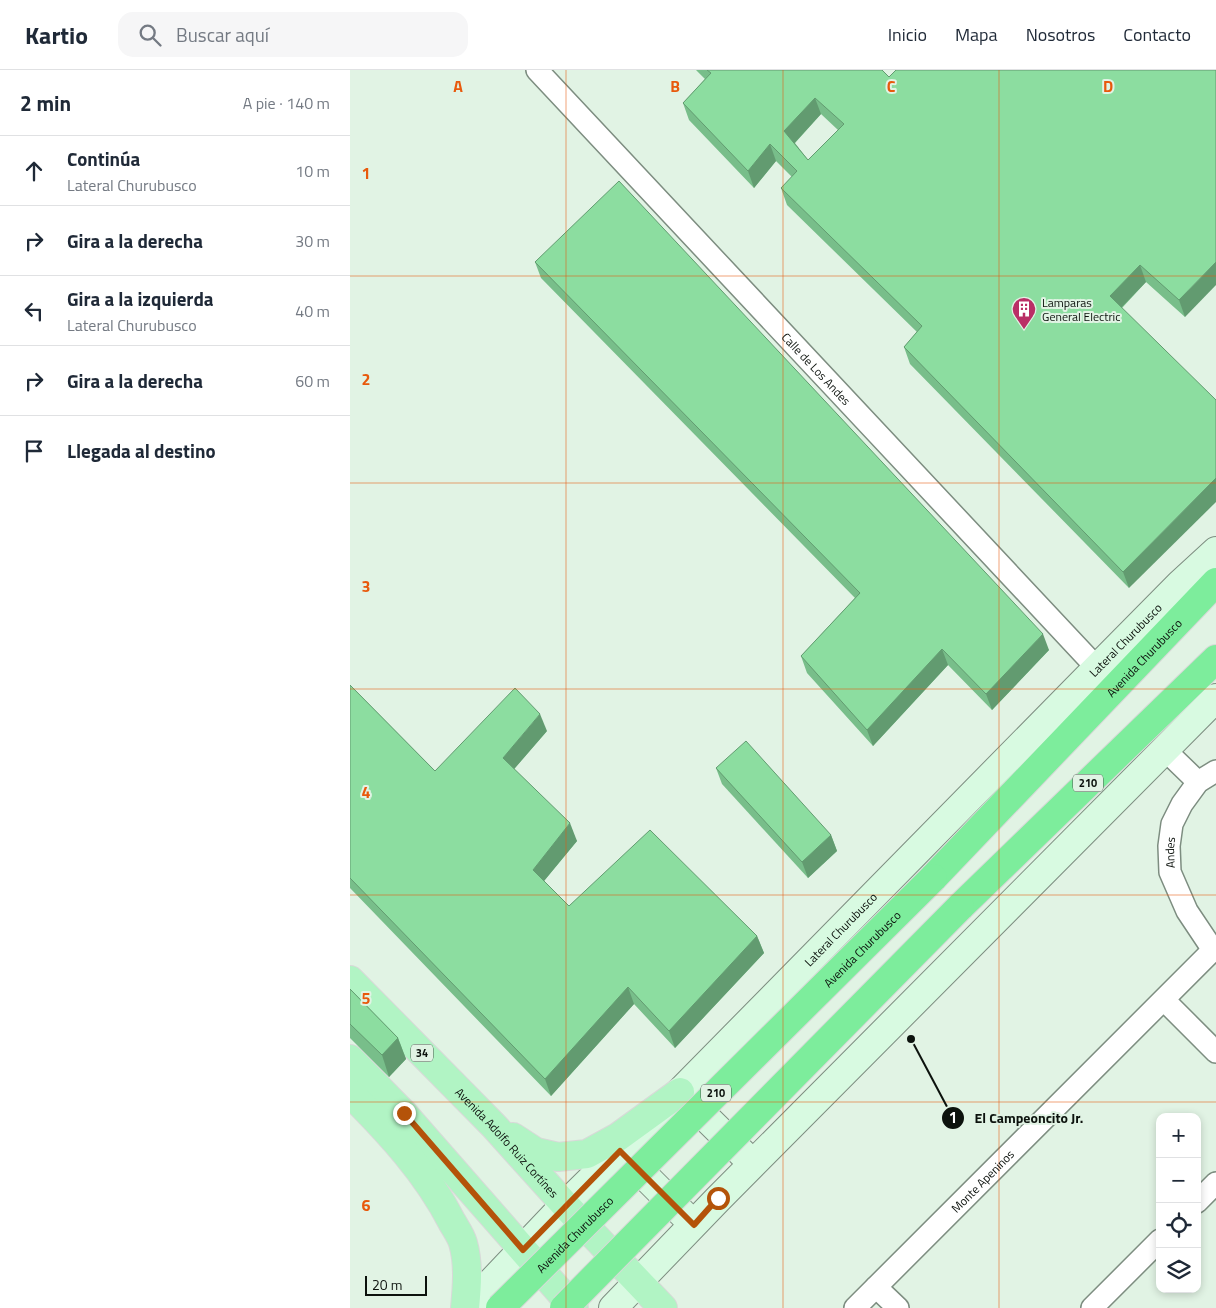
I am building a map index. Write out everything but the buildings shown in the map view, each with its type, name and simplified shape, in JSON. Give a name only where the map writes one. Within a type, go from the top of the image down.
[{"type":"highway","name":"Avenida Churubusco","points":[[500,1308],[933,878],[1216,582]]},
{"type":"highway","points":[[1139,664],[1158,658],[1176,647],[1216,609]]},
{"type":"highway","name":"210","points":[[564,1308],[960,907],[1216,659]]},
{"type":"main road","name":"Avenida Adolfo Ruiz Cortínes","points":[[350,980],[494,1126],[566,1206],[663,1308]]},
{"type":"main road","points":[[350,1059],[404,1113],[574,1308]]},
{"type":"main road","points":[[494,1126],[536,1152],[558,1157],[587,1154],[618,1137],[680,1092]]},
{"type":"main road","points":[[350,1094],[380,1124],[416,1165],[443,1204],[462,1243],[467,1277],[466,1308]]},
{"type":"street","name":"Calle de Los Andes","points":[[537,70],[1097,668]]},
{"type":"street","name":"Lateral Churubusco","points":[[466,1308],[1180,584],[1216,551]]},
{"type":"street","points":[[613,1308],[753,1164],[1216,698]]},
{"type":"street","points":[[1165,750],[1198,782]]},
{"type":"street","name":"Andes","points":[[1215,949],[1187,911],[1170,872],[1169,846],[1172,824],[1182,804],[1198,782],[1216,771]]},
{"type":"street","name":"Monte Apeninos","points":[[854,1308],[1215,949]]},
{"type":"street","points":[[1164,1000],[1216,1052]]},
{"type":"street","points":[[680,1092],[753,1164]]},
{"type":"street","points":[[620,1151],[694,1225]]},
{"type":"street","points":[[1201,1198],[1216,1183]]},
{"type":"street","points":[[1092,1308],[1156,1244]]},
{"type":"street","points":[[876,1287],[898,1308]]},
{"type":"place","name":"Lamparas General Electric","points":[[1024,330]]},
{"type":"place","name":"El Campeoncito Jr.","points":[[911,1039]]},
{"type":"route","points":[[404,1113],[523,1250],[620,1151],[694,1225],[718,1198]]}]
